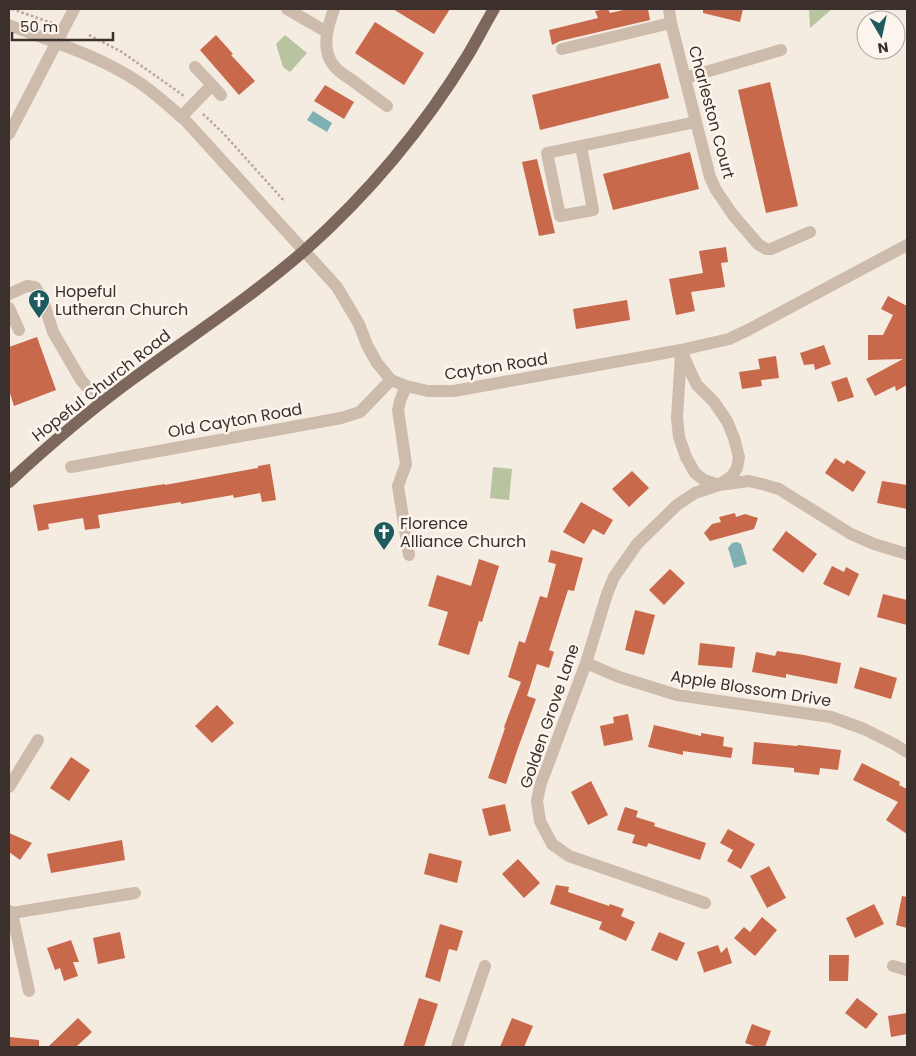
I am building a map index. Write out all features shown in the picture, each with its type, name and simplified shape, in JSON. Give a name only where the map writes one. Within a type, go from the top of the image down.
[{"type":"main road","name":"Hopeful Church Road","points":[[9,482],[67,430],[101,403],[245,299],[304,251],[356,201],[396,155],[434,106],[468,55],[494,9]]},
{"type":"street","points":[[9,134],[74,9]]},
{"type":"street","points":[[287,9],[327,32]]},
{"type":"street","points":[[334,9],[329,22],[326,44],[327,52],[333,65],[337,70],[387,106]]},
{"type":"street","name":"Charleston Court","points":[[669,9],[710,177],[724,203],[758,244],[766,249],[771,249],[810,232]]},
{"type":"street","points":[[562,49],[671,23]]},
{"type":"street","name":"Cayton Road","points":[[9,25],[112,66],[139,82],[165,102],[181,117],[336,287],[359,324],[377,364],[391,380],[406,386],[428,391],[454,392],[681,350],[729,338],[748,330],[907,245]]},
{"type":"street","points":[[685,78],[781,50]]},
{"type":"street","points":[[181,117],[217,90],[195,66]]},
{"type":"street","points":[[581,146],[594,210],[560,216],[547,153],[696,122]]},
{"type":"street","points":[[9,294],[27,286],[35,287],[43,300],[53,332],[81,380],[101,403]]},
{"type":"street","points":[[9,308],[19,330]]},
{"type":"street","points":[[681,350],[677,418],[679,437],[686,457],[695,473],[704,480],[719,485],[749,481],[779,489],[851,534],[874,544],[907,554]]},
{"type":"street","points":[[681,350],[697,385],[714,402],[727,421],[734,438],[738,457],[737,468],[732,476],[719,485]]},
{"type":"street","name":"Old Cayton Road","points":[[71,466],[341,418],[360,412],[391,380]]},
{"type":"street","points":[[406,386],[398,410],[406,464],[398,486],[408,555]]},
{"type":"street","name":"Golden Grove Lane","points":[[705,903],[569,856],[552,844],[540,821],[536,801],[586,663],[614,577],[637,544],[677,505],[695,493],[719,485]]},
{"type":"street","name":"Apple Blossom Drive","points":[[586,663],[619,677],[677,695],[831,717],[864,728],[907,752]]},
{"type":"street","points":[[9,787],[38,740]]},
{"type":"street","points":[[29,991],[10,912],[135,893]]},
{"type":"street","points":[[457,1047],[485,966]]},
{"type":"street","points":[[893,966],[907,970]]},
{"type":"path","points":[[12,9],[52,23]]},
{"type":"green space","points":[[809,9],[832,9],[810,28]]},
{"type":"green space","points":[[285,35],[307,53],[290,72],[283,67],[276,44]]},
{"type":"green space","points":[[493,467],[512,469],[509,500],[490,498]]},
{"type":"water","points":[[313,111],[332,123],[327,132],[307,120]]},
{"type":"water","points":[[737,542],[741,544],[747,564],[734,568],[728,548],[732,543]]},
{"type":"building","points":[[393,9],[450,9],[434,34]]},
{"type":"building","points":[[608,9],[610,13],[628,9],[648,9],[650,20],[560,41],[552,45],[549,30],[598,18],[595,11]]},
{"type":"building","points":[[703,9],[743,9],[740,22],[703,13]]},
{"type":"building","points":[[375,22],[424,53],[404,85],[355,53]]},
{"type":"building","points":[[216,35],[255,81],[239,95],[200,50]]},
{"type":"building","points":[[660,63],[669,98],[540,130],[532,95]]},
{"type":"building","points":[[770,82],[798,206],[766,213],[738,90]]},
{"type":"building","points":[[325,85],[354,102],[344,119],[314,101]]},
{"type":"building","points":[[690,152],[699,189],[613,210],[603,174]]},
{"type":"building","points":[[537,159],[555,233],[539,236],[522,162]]},
{"type":"building","points":[[726,247],[728,262],[721,263],[725,287],[691,292],[695,311],[676,315],[669,279],[703,273],[699,251]]},
{"type":"building","points":[[888,296],[907,306],[907,385],[896,391],[895,386],[875,396],[866,379],[903,359],[868,360],[868,335],[883,335],[893,315],[881,309]]},
{"type":"building","points":[[627,300],[630,320],[576,329],[573,309]]},
{"type":"building","name":"Hopeful Lutheran Church","points":[[37,337],[56,390],[14,406],[9,390],[9,347]]},
{"type":"building","points":[[824,345],[831,364],[815,370],[814,364],[804,365],[800,353]]},
{"type":"building","points":[[776,356],[779,378],[761,380],[762,386],[742,389],[739,372],[760,369],[758,359]]},
{"type":"building","points":[[847,377],[854,397],[838,402],[831,382]]},
{"type":"building","points":[[835,458],[844,464],[847,460],[866,472],[853,492],[825,473]]},
{"type":"building","points":[[270,464],[276,500],[262,502],[260,493],[234,498],[233,495],[98,515],[100,528],[85,530],[83,518],[48,524],[49,529],[38,531],[33,505],[165,485],[258,468],[258,466]]},
{"type":"building","points":[[632,471],[649,488],[629,507],[612,489]]},
{"type":"building","points":[[882,481],[907,485],[907,509],[877,503]]},
{"type":"building","points":[[581,502],[613,520],[604,535],[593,529],[584,544],[563,532]]},
{"type":"building","points":[[735,513],[736,517],[745,514],[758,518],[754,529],[710,541],[704,533],[712,524],[721,522],[719,517]]},
{"type":"building","points":[[786,531],[817,554],[803,573],[772,550]]},
{"type":"building","points":[[551,550],[583,558],[574,591],[568,590],[549,650],[554,652],[549,668],[537,664],[527,696],[536,699],[506,784],[488,778],[521,682],[508,677],[519,641],[525,643],[540,596],[547,598],[556,564],[548,562]]},
{"type":"building","name":"Florence Alliance Church","points":[[479,559],[499,566],[482,622],[479,621],[469,655],[438,645],[448,612],[428,606],[437,575],[471,586]]},
{"type":"building","points":[[832,566],[844,572],[846,567],[859,574],[849,596],[823,584]]},
{"type":"building","points":[[670,569],[685,583],[664,605],[649,590]]},
{"type":"building","points":[[883,594],[907,600],[907,625],[877,617]]},
{"type":"building","points":[[635,610],[655,615],[644,655],[625,650]]},
{"type":"building","points":[[700,643],[735,647],[732,668],[698,665]]},
{"type":"building","points":[[777,651],[841,663],[837,684],[786,674],[786,678],[752,672],[756,652],[775,656]]},
{"type":"building","points":[[860,667],[897,678],[891,699],[854,688]]},
{"type":"building","points":[[217,705],[234,723],[212,743],[195,726]]},
{"type":"building","points":[[628,714],[633,740],[604,746],[600,726],[614,723],[613,717]]},
{"type":"building","points":[[654,725],[701,736],[701,733],[724,737],[723,746],[733,748],[731,758],[683,751],[683,755],[648,747]]},
{"type":"building","points":[[754,742],[841,750],[838,770],[820,768],[819,775],[794,772],[794,768],[752,764]]},
{"type":"building","points":[[71,757],[90,770],[69,801],[50,788]]},
{"type":"building","points":[[862,763],[900,782],[899,785],[907,789],[907,834],[886,820],[898,802],[853,780]]},
{"type":"building","points":[[591,781],[608,815],[588,825],[571,792]]},
{"type":"building","points":[[505,804],[511,831],[489,836],[482,809]]},
{"type":"building","points":[[625,807],[638,811],[636,817],[655,823],[654,826],[706,843],[700,860],[648,843],[647,847],[632,843],[635,835],[617,830]]},
{"type":"building","points":[[728,829],[755,844],[741,869],[727,861],[733,850],[720,843]]},
{"type":"building","points":[[9,833],[32,843],[20,860],[9,852]]},
{"type":"building","points":[[122,840],[125,860],[51,873],[47,854]]},
{"type":"building","points":[[429,853],[462,861],[457,883],[424,874]]},
{"type":"building","points":[[518,859],[540,883],[524,898],[502,874]]},
{"type":"building","points":[[769,866],[786,898],[767,908],[750,876]]},
{"type":"building","points":[[556,885],[569,887],[568,892],[624,909],[621,916],[635,922],[626,941],[599,929],[602,922],[550,904]]},
{"type":"building","points":[[902,896],[907,897],[907,928],[896,925]]},
{"type":"building","points":[[874,904],[884,924],[855,938],[846,918]]},
{"type":"building","points":[[762,917],[777,930],[755,956],[734,938],[744,927],[750,932]]},
{"type":"building","points":[[440,924],[463,931],[457,951],[449,949],[440,982],[425,977]]},
{"type":"building","points":[[120,932],[125,958],[98,964],[93,938]]},
{"type":"building","points":[[659,932],[685,943],[677,961],[651,950]]},
{"type":"building","points":[[71,940],[79,962],[73,962],[78,976],[64,981],[60,968],[55,970],[47,948]]},
{"type":"building","points":[[718,945],[721,953],[727,947],[732,963],[703,973],[697,952]]},
{"type":"building","points":[[829,955],[849,955],[848,981],[829,981]]},
{"type":"building","points":[[419,998],[438,1004],[424,1047],[403,1047]]},
{"type":"building","points":[[857,998],[878,1014],[866,1029],[845,1013]]},
{"type":"building","points":[[907,1013],[907,1034],[891,1037],[888,1016]]},
{"type":"building","points":[[78,1018],[92,1032],[76,1047],[48,1047]]},
{"type":"building","points":[[512,1018],[533,1026],[524,1047],[500,1047]]},
{"type":"building","points":[[752,1024],[771,1031],[765,1047],[757,1047],[745,1043]]},
{"type":"building","points":[[9,1037],[39,1040],[39,1047],[9,1047]]},
{"type":"place","name":"Hopeful Lutheran Church","points":[[39,319]]},
{"type":"place","name":"Florence Alliance Church","points":[[384,551]]}]
